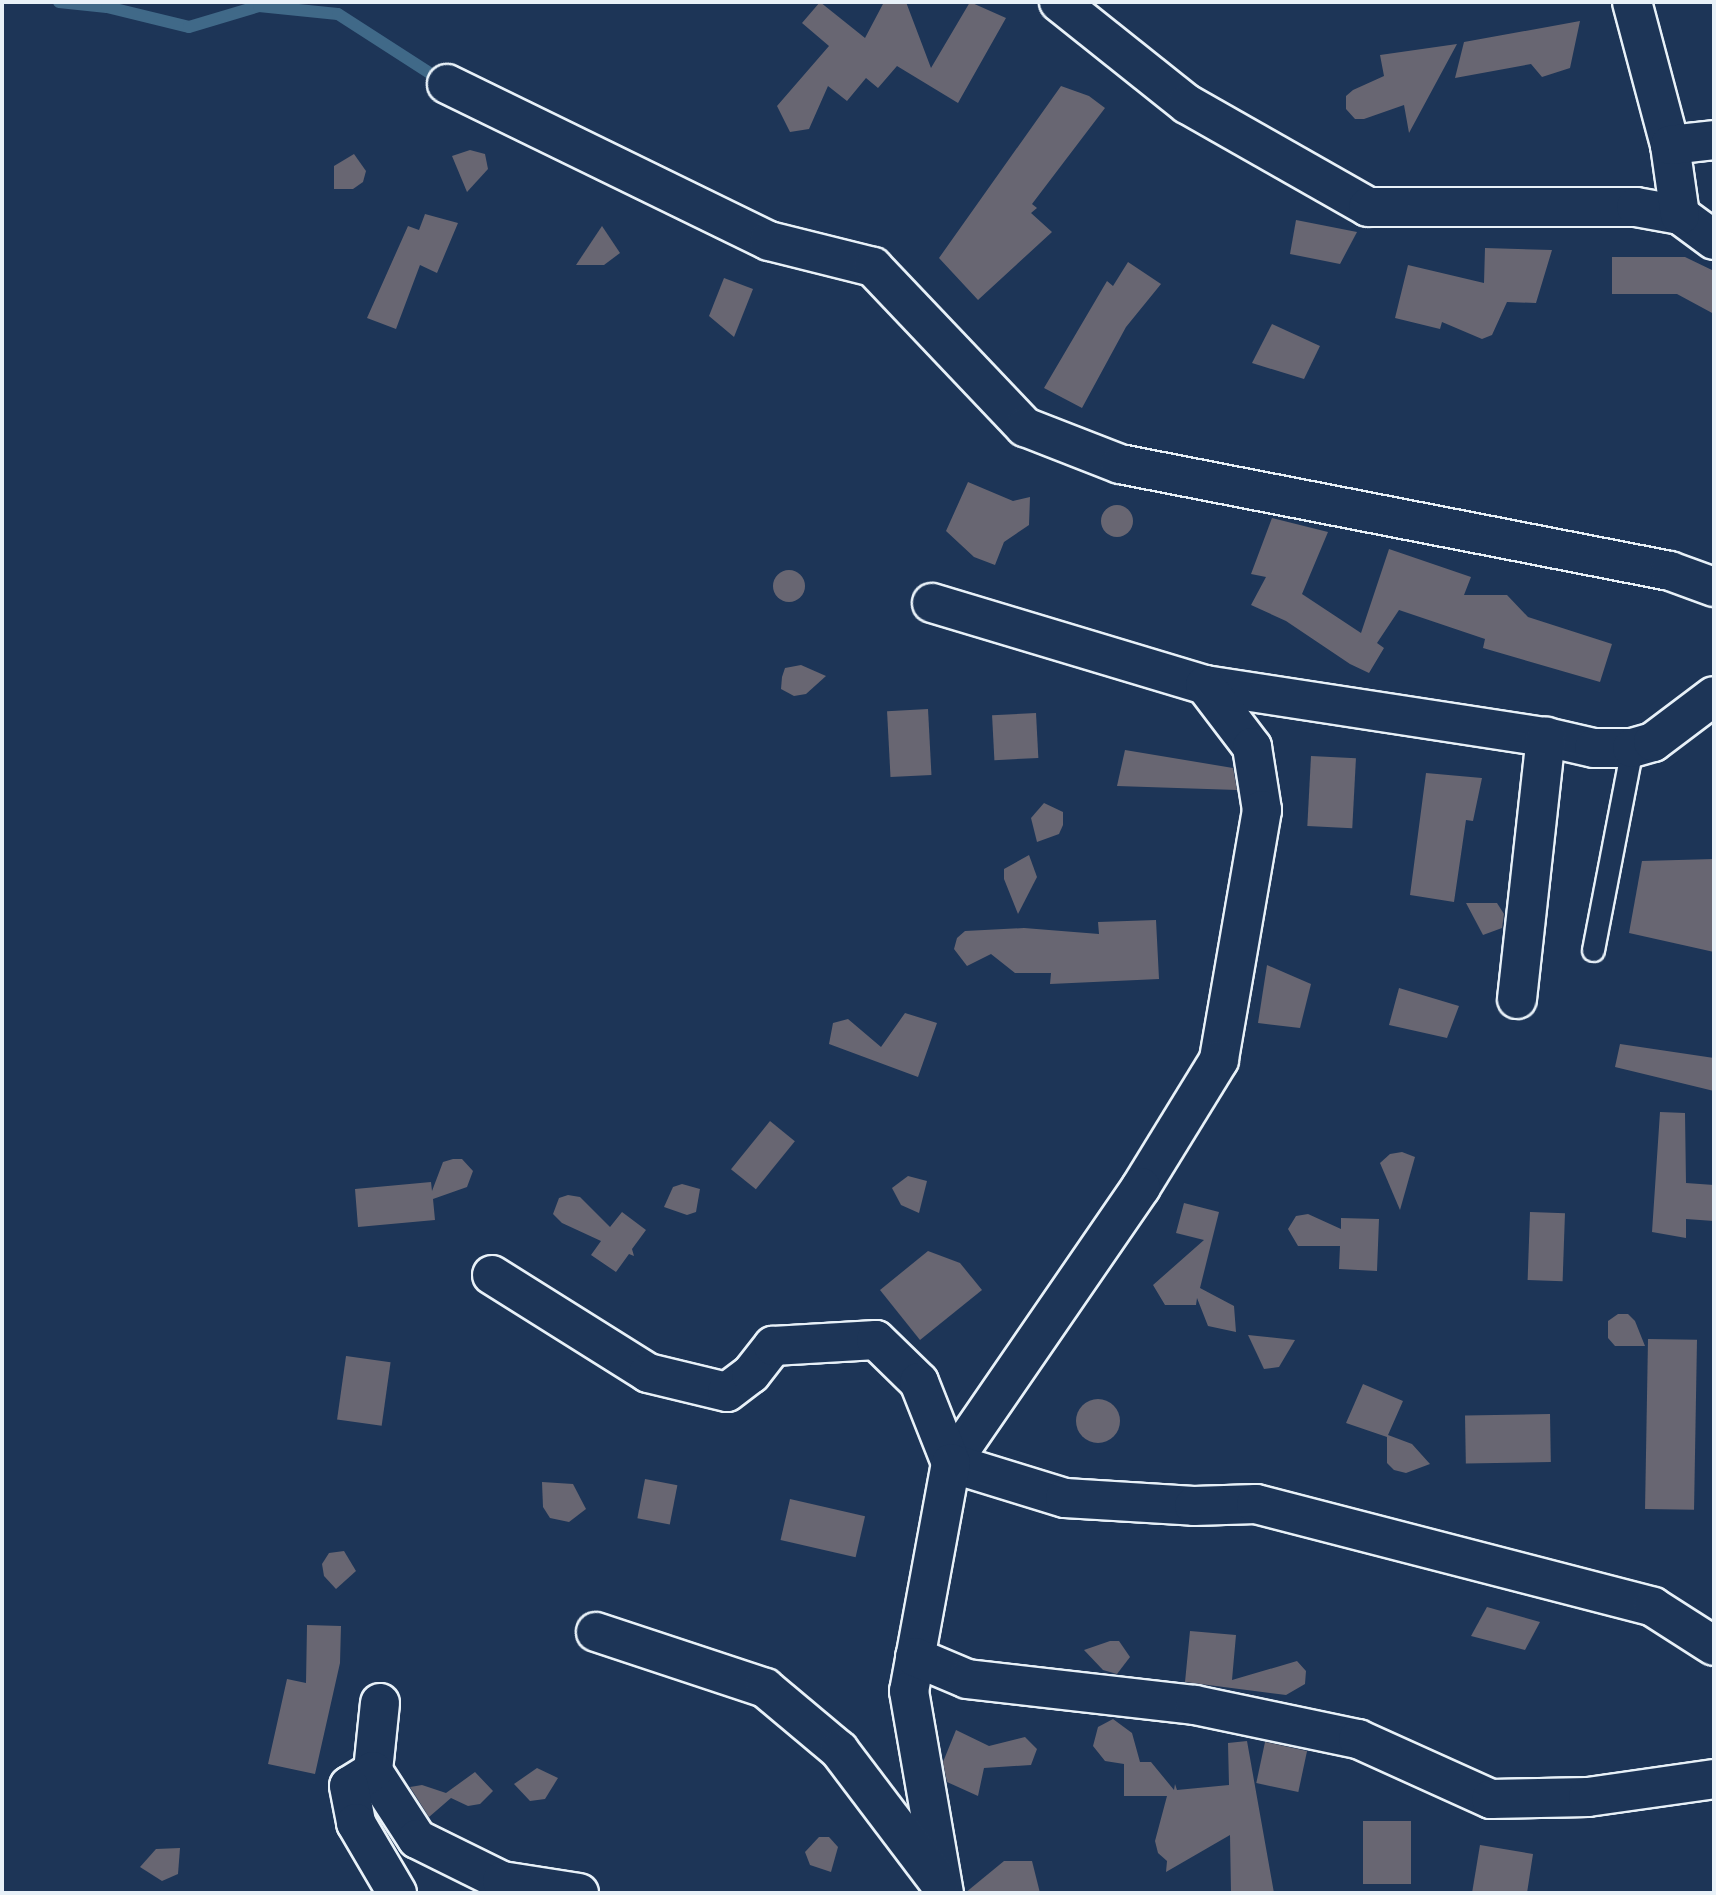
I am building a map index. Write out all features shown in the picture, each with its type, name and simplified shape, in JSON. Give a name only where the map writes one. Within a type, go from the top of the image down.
[{"type":"street","points":[[1059,2],[1187,104],[1368,206],[1636,206],[1680,215],[1714,240]]},
{"type":"street","points":[[1632,2],[1670,145],[1680,215]]},
{"type":"street","points":[[447,85],[769,241],[873,267],[1025,427],[1037,432],[1120,464],[1670,571],[1714,587]]},
{"type":"street","points":[[1670,145],[1714,140]]},
{"type":"street","points":[[932,603],[1205,685],[1546,737],[1594,748],[1632,748],[1653,742],[1714,696]]},
{"type":"street","points":[[943,1890],[909,1691],[951,1463],[1141,1186],[1219,1060],[1262,810],[1252,747],[1205,685]]},
{"type":"street","points":[[1517,999],[1546,737]]},
{"type":"street","points":[[492,1275],[648,1373],[727,1392],[751,1374],[773,1346],[876,1340],[919,1382],[951,1463]]},
{"type":"street","points":[[951,1463],[1065,1498],[1194,1506],[1256,1504],[1653,1607],[1714,1646]]},
{"type":"street","points":[[596,1632],[765,1688],[839,1750],[943,1890]]},
{"type":"street","points":[[915,1657],[967,1679],[1195,1704],[1359,1739],[1491,1799],[1588,1797],[1714,1779]]},
{"type":"street","points":[[380,1703],[373,1771],[417,1839],[502,1881],[579,1893]]},
{"type":"street","points":[[373,1771],[349,1786],[356,1823],[397,1893]]},
{"type":"lane","points":[[1593,950],[1632,748]]},
{"type":"building","points":[[820,2],[865,38],[884,2],[906,2],[931,68],[970,2],[1006,18],[958,103],[897,66],[878,88],[866,78],[847,101],[828,86],[809,129],[790,132],[777,106],[829,46],[802,23]]},
{"type":"building","points":[[1580,21],[1570,68],[1542,77],[1531,64],[1455,78],[1464,42]]},
{"type":"building","points":[[1457,44],[1409,133],[1404,105],[1364,119],[1355,119],[1346,109],[1346,96],[1384,76],[1380,55]]},
{"type":"building","points":[[1061,86],[1089,96],[1105,108],[1032,204],[1037,208],[1031,213],[1052,232],[978,300],[939,258]]},
{"type":"building","points":[[470,150],[485,154],[488,169],[467,192],[452,156]]},
{"type":"building","points":[[354,154],[366,171],[363,182],[353,189],[334,189],[334,166]]},
{"type":"building","points":[[425,214],[458,223],[437,273],[420,265],[396,329],[367,318],[408,226],[419,230]]},
{"type":"building","points":[[1296,220],[1357,232],[1340,264],[1290,254]]},
{"type":"building","points":[[602,226],[620,253],[604,265],[576,265]]},
{"type":"building","points":[[1485,248],[1552,250],[1536,303],[1507,302],[1492,335],[1482,339],[1442,322],[1440,329],[1395,318],[1408,265],[1484,283]]},
{"type":"building","points":[[1612,257],[1685,257],[1714,271],[1714,314],[1677,294],[1612,294]]},
{"type":"building","points":[[1128,262],[1161,284],[1126,327],[1082,408],[1044,388],[1107,281],[1113,286]]},
{"type":"building","points":[[724,278],[753,289],[734,337],[709,316]]},
{"type":"building","points":[[1272,324],[1320,346],[1304,379],[1252,363]]},
{"type":"building","points":[[968,482],[1013,501],[1030,497],[1029,525],[1004,542],[995,565],[974,557],[946,531]]},
{"type":"building","points":[[1117,505],[1128,510],[1133,521],[1128,532],[1117,537],[1106,532],[1101,521],[1106,510]]},
{"type":"building","points":[[1272,518],[1328,532],[1302,594],[1361,633],[1389,549],[1471,577],[1464,595],[1507,595],[1528,617],[1612,644],[1600,682],[1483,648],[1485,639],[1399,610],[1377,643],[1384,648],[1369,673],[1350,664],[1286,621],[1251,605],[1266,577],[1251,574]]},
{"type":"building","points":[[789,570],[800,575],[805,586],[800,597],[789,602],[778,597],[773,586],[778,575]]},
{"type":"building","points":[[801,665],[826,676],[806,694],[794,696],[781,689],[782,677],[785,668]]},
{"type":"building","points":[[928,709],[931,775],[891,777],[887,711]]},
{"type":"building","points":[[1036,713],[1038,758],[994,760],[992,715]]},
{"type":"building","points":[[1125,750],[1233,768],[1237,790],[1117,786]]},
{"type":"building","points":[[1311,756],[1356,758],[1352,828],[1307,826]]},
{"type":"building","points":[[1426,773],[1482,778],[1473,821],[1466,820],[1454,902],[1410,895]]},
{"type":"building","points":[[1044,803],[1063,812],[1063,825],[1059,834],[1037,842],[1031,818]]},
{"type":"building","points":[[1029,855],[1037,877],[1018,914],[1004,879],[1004,869]]},
{"type":"building","points":[[1714,859],[1714,952],[1629,933],[1642,861]]},
{"type":"building","points":[[1466,903],[1497,903],[1504,914],[1502,928],[1483,935]]},
{"type":"building","points":[[1156,920],[1159,979],[1050,984],[1051,973],[1015,973],[991,954],[967,966],[954,949],[957,938],[965,931],[1024,928],[1099,934],[1098,922]]},
{"type":"building","points":[[1267,965],[1311,984],[1300,1028],[1258,1023]]},
{"type":"building","points":[[1399,988],[1459,1006],[1447,1038],[1389,1025]]},
{"type":"building","points":[[905,1013],[937,1023],[918,1077],[829,1044],[833,1023],[848,1019],[881,1047]]},
{"type":"building","points":[[1620,1044],[1714,1058],[1714,1091],[1615,1067]]},
{"type":"building","points":[[1660,1112],[1685,1113],[1686,1183],[1714,1185],[1714,1221],[1686,1219],[1686,1238],[1652,1232]]},
{"type":"building","points":[[770,1121],[795,1141],[756,1189],[731,1169]]},
{"type":"building","points":[[1402,1152],[1415,1157],[1400,1210],[1380,1163],[1390,1154]]},
{"type":"building","points":[[462,1159],[473,1171],[467,1187],[433,1199],[435,1220],[358,1227],[355,1189],[431,1182],[432,1191],[443,1162]]},
{"type":"building","points":[[908,1176],[927,1181],[919,1213],[901,1205],[892,1188]]},
{"type":"building","points":[[682,1184],[700,1189],[696,1212],[687,1215],[664,1207],[673,1187]]},
{"type":"building","points":[[568,1195],[580,1197],[610,1227],[622,1212],[646,1230],[632,1249],[634,1256],[629,1254],[616,1272],[591,1255],[601,1241],[562,1223],[553,1214],[559,1198]]},
{"type":"building","points":[[1184,1203],[1219,1212],[1200,1288],[1234,1306],[1236,1332],[1208,1326],[1197,1298],[1196,1305],[1165,1305],[1153,1285],[1204,1240],[1176,1233]]},
{"type":"building","points":[[1530,1212],[1565,1213],[1563,1281],[1528,1280]]},
{"type":"building","points":[[1308,1214],[1341,1229],[1341,1218],[1379,1219],[1377,1271],[1339,1269],[1340,1246],[1298,1246],[1288,1229],[1296,1216]]},
{"type":"building","points":[[928,1251],[960,1263],[982,1290],[920,1340],[880,1290]]},
{"type":"building","points":[[1618,1314],[1628,1314],[1635,1321],[1645,1346],[1615,1346],[1608,1338],[1608,1321]]},
{"type":"building","points":[[1248,1335],[1295,1340],[1279,1367],[1264,1369]]},
{"type":"building","points":[[1648,1339],[1697,1340],[1694,1510],[1645,1509]]},
{"type":"building","points":[[346,1356],[391,1362],[382,1426],[337,1419]]},
{"type":"building","points":[[1363,1384],[1403,1401],[1388,1435],[1412,1444],[1430,1464],[1406,1473],[1394,1470],[1387,1463],[1387,1437],[1346,1423]]},
{"type":"building","points":[[1098,1399],[1113,1406],[1120,1421],[1113,1436],[1098,1443],[1083,1436],[1076,1421],[1083,1406]]},
{"type":"building","points":[[1550,1414],[1551,1462],[1466,1463],[1465,1415]]},
{"type":"building","points":[[645,1479],[677,1485],[670,1525],[637,1518]]},
{"type":"building","points":[[542,1482],[573,1484],[586,1509],[569,1522],[550,1518],[543,1507]]},
{"type":"building","points":[[790,1499],[865,1516],[856,1557],[781,1540]]},
{"type":"building","points":[[344,1551],[356,1571],[336,1589],[324,1576],[322,1564],[329,1553]]},
{"type":"building","points":[[1487,1607],[1540,1622],[1525,1650],[1471,1636]]},
{"type":"building","points":[[307,1625],[341,1626],[340,1663],[315,1774],[268,1764],[287,1679],[306,1683]]},
{"type":"building","points":[[1190,1631],[1236,1635],[1232,1680],[1297,1661],[1306,1671],[1305,1684],[1286,1695],[1185,1682]]},
{"type":"building","points":[[1110,1641],[1119,1641],[1130,1657],[1117,1674],[1103,1670],[1084,1650]]},
{"type":"building","points":[[1113,1719],[1132,1733],[1140,1762],[1151,1762],[1174,1790],[1175,1784],[1177,1790],[1229,1785],[1228,1743],[1247,1741],[1274,1893],[1231,1893],[1230,1835],[1166,1872],[1167,1861],[1158,1853],[1155,1841],[1167,1796],[1124,1796],[1124,1764],[1105,1761],[1093,1746],[1098,1727]]},
{"type":"building","points":[[956,1730],[989,1746],[1025,1737],[1037,1749],[1031,1765],[984,1768],[978,1796],[947,1782],[943,1762]]},
{"type":"building","points":[[1265,1742],[1307,1751],[1298,1792],[1256,1783]]},
{"type":"building","points":[[537,1768],[558,1778],[545,1799],[530,1801],[514,1784]]},
{"type":"building","points":[[475,1772],[493,1791],[480,1804],[468,1806],[451,1798],[429,1817],[410,1787],[422,1785],[446,1793]]},
{"type":"building","points":[[1363,1821],[1411,1821],[1411,1884],[1363,1884]]},
{"type":"building","points":[[819,1837],[829,1837],[838,1847],[831,1872],[810,1865],[805,1852]]},
{"type":"building","points":[[1480,1845],[1533,1854],[1527,1893],[1472,1893]]},
{"type":"building","points":[[180,1848],[178,1874],[162,1881],[140,1867],[156,1849]]},
{"type":"building","points":[[1004,1861],[1032,1861],[1040,1893],[965,1893]]},
{"type":"waterway","points":[[59,2],[107,7],[189,27],[259,6],[338,14],[445,83]]}]
